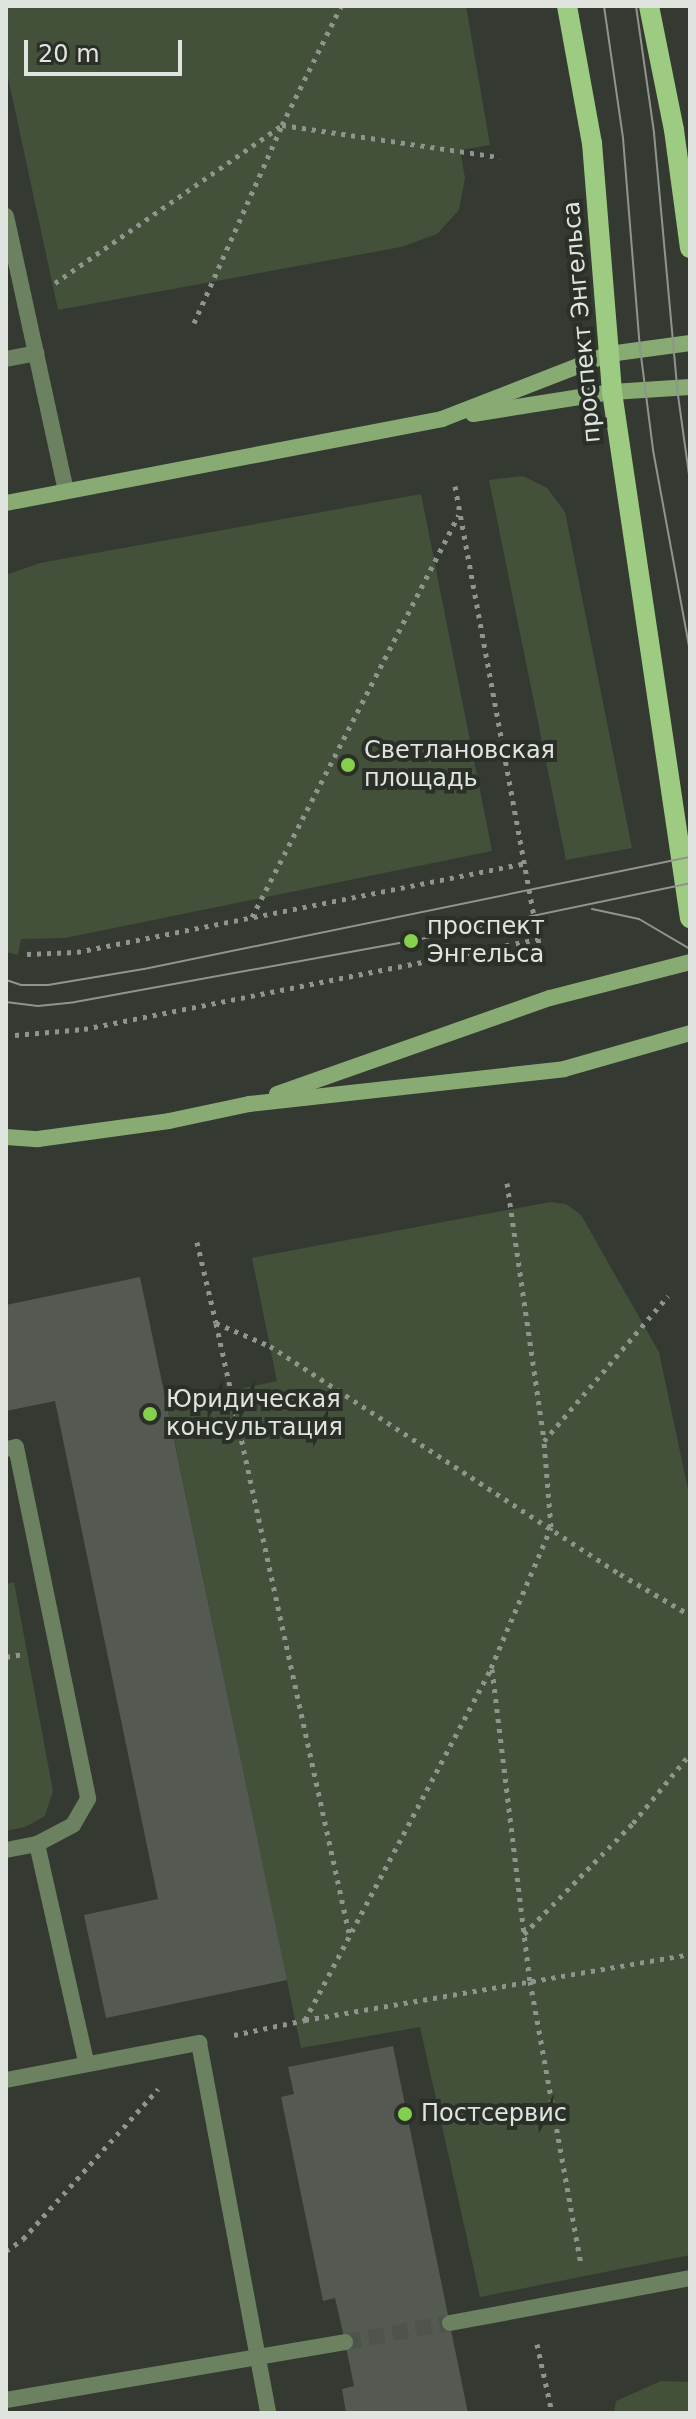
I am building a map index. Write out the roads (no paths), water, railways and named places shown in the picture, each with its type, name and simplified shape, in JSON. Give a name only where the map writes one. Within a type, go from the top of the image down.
[{"type":"main road","name":"проспект Энгельса","points":[[567,6],[592,143],[612,392],[690,918]]},
{"type":"main road","points":[[649,6],[674,130],[690,248]]},
{"type":"main road","points":[[442,419],[609,354],[690,343]]},
{"type":"main road","points":[[6,503],[442,419],[612,392],[690,387]]},
{"type":"main road","points":[[249,1104],[550,998],[690,962]]},
{"type":"main road","points":[[6,1137],[38,1139],[169,1121],[249,1104],[564,1069],[690,1033]]},
{"type":"street","points":[[6,216],[66,491]]},
{"type":"street","points":[[6,359],[36,353]]},
{"type":"street","points":[[6,1449],[16,1447],[88,1799],[73,1825],[37,1844],[6,1850]]},
{"type":"street","points":[[37,1844],[86,2062]]},
{"type":"street","points":[[6,2080],[86,2062],[199,2043],[268,2413]]},
{"type":"street","points":[[450,2323],[690,2278]]},
{"type":"street","points":[[6,2400],[345,2342]]},
{"type":"tunnel","points":[[345,2342],[450,2323]]},
{"type":"tram line","points":[[604,6],[623,138],[640,348],[653,450],[690,651]]},
{"type":"tram line","points":[[636,6],[654,133],[677,388],[690,482]]},
{"type":"tram line","points":[[6,980],[21,985],[48,985],[144,969],[690,857]]},
{"type":"tram line","points":[[6,1002],[38,1006],[75,1002],[411,941],[690,883]]},
{"type":"tram line","points":[[592,909],[639,919],[690,949]]},
{"type":"place","name":"Светлановская площадь","points":[[348,765]]},
{"type":"place","name":"проспект Энгельса","points":[[411,941]]},
{"type":"place","name":"Юридическая консультация","points":[[150,1414]]},
{"type":"place","name":"Постсервис","points":[[405,2114]]}]
